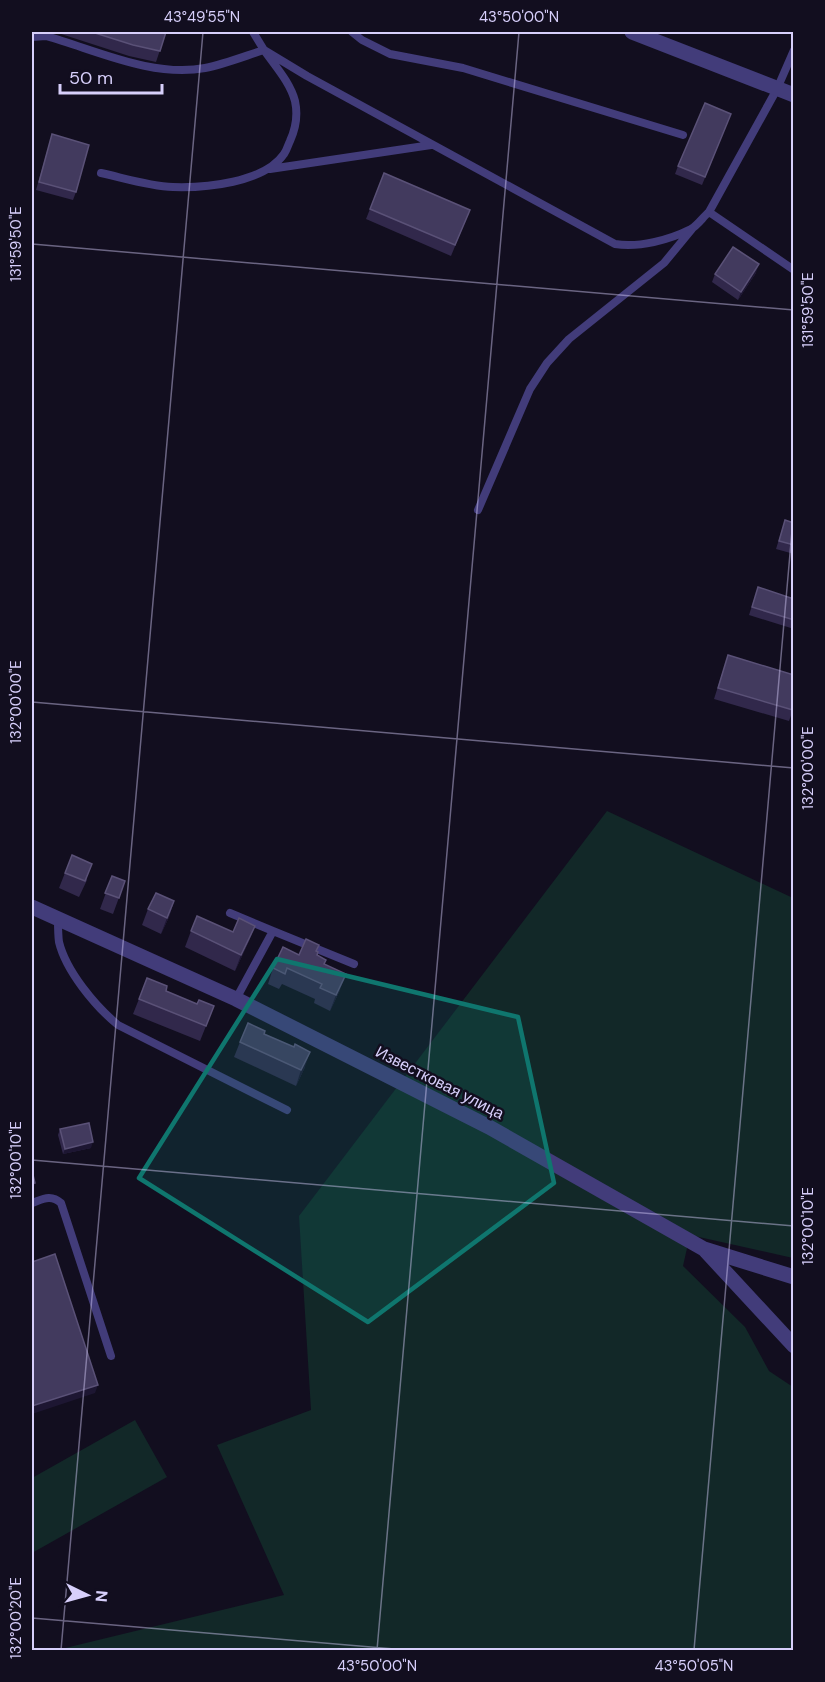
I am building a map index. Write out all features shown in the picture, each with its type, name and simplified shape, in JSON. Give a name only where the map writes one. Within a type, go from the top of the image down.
[{"type":"street","points":[[632,32],[794,95]]},
{"type":"street","name":"Известковая улица","points":[[32,907],[236,999],[489,1126],[704,1250],[794,1346]]},
{"type":"street","points":[[704,1250],[794,1277]]},
{"type":"lane","points":[[253,32],[289,86],[295,102],[297,119],[284,154],[268,169]]},
{"type":"lane","points":[[352,32],[362,40],[390,54],[463,68],[682,135]]},
{"type":"lane","points":[[32,37],[46,36],[154,68],[176,70],[205,68],[264,50],[431,145],[615,244],[626,246],[644,244],[693,228]]},
{"type":"lane","points":[[478,510],[530,389],[547,363],[569,339],[664,262],[709,212],[777,89],[794,51]]},
{"type":"lane","points":[[100,173],[171,187],[215,185],[242,179],[268,169],[431,145]]},
{"type":"lane","points":[[709,212],[794,270]]},
{"type":"lane","points":[[230,914],[354,964]]},
{"type":"lane","points":[[58,919],[59,941],[66,963],[107,1016],[118,1025],[287,1110]]},
{"type":"lane","points":[[236,999],[273,931]]},
{"type":"lane","points":[[32,1203],[49,1197],[61,1203],[111,1356]]},
{"type":"highlighted area","points":[[277,959],[518,1017],[554,1183],[368,1322],[139,1178]]},
{"type":"green space","points":[[607,811],[793,898],[793,1258],[690,1235],[683,1266],[745,1327],[769,1371],[793,1387],[793,1650],[57,1650],[284,1595],[217,1445],[311,1410],[299,1216]]},
{"type":"green space","points":[[135,1420],[167,1477],[32,1553],[32,1478]]},
{"type":"building","points":[[92,32],[166,32],[160,51]]},
{"type":"building","points":[[705,103],[731,114],[705,177],[678,166]]},
{"type":"building","points":[[52,134],[89,145],[76,192],[39,182]]},
{"type":"building","points":[[384,173],[470,210],[455,245],[370,209]]},
{"type":"building","points":[[733,247],[759,264],[741,292],[715,274]]},
{"type":"building","points":[[785,520],[794,523],[794,545],[779,541]]},
{"type":"building","points":[[758,587],[794,599],[794,620],[752,607]]},
{"type":"building","points":[[728,655],[794,675],[793,710],[718,688]]},
{"type":"building","points":[[72,855],[92,864],[85,881],[65,873]]},
{"type":"building","points":[[112,876],[125,881],[119,898],[105,893]]},
{"type":"building","points":[[156,893],[174,901],[167,918],[148,909]]},
{"type":"building","points":[[197,916],[233,932],[239,918],[255,926],[241,955],[191,931]]},
{"type":"building","points":[[306,939],[319,945],[317,955],[326,960],[324,964],[346,974],[336,995],[320,988],[322,984],[287,968],[285,974],[273,968],[283,947],[299,955]]},
{"type":"building","points":[[147,978],[167,986],[166,991],[197,1004],[199,1000],[214,1006],[206,1026],[139,999]]},
{"type":"building","points":[[248,1023],[265,1031],[264,1034],[294,1047],[295,1044],[310,1052],[301,1070],[240,1042]]},
{"type":"building","points":[[89,1123],[93,1142],[65,1149],[60,1129]]},
{"type":"building","points":[[55,1254],[98,1385],[32,1406],[32,1262]]}]
